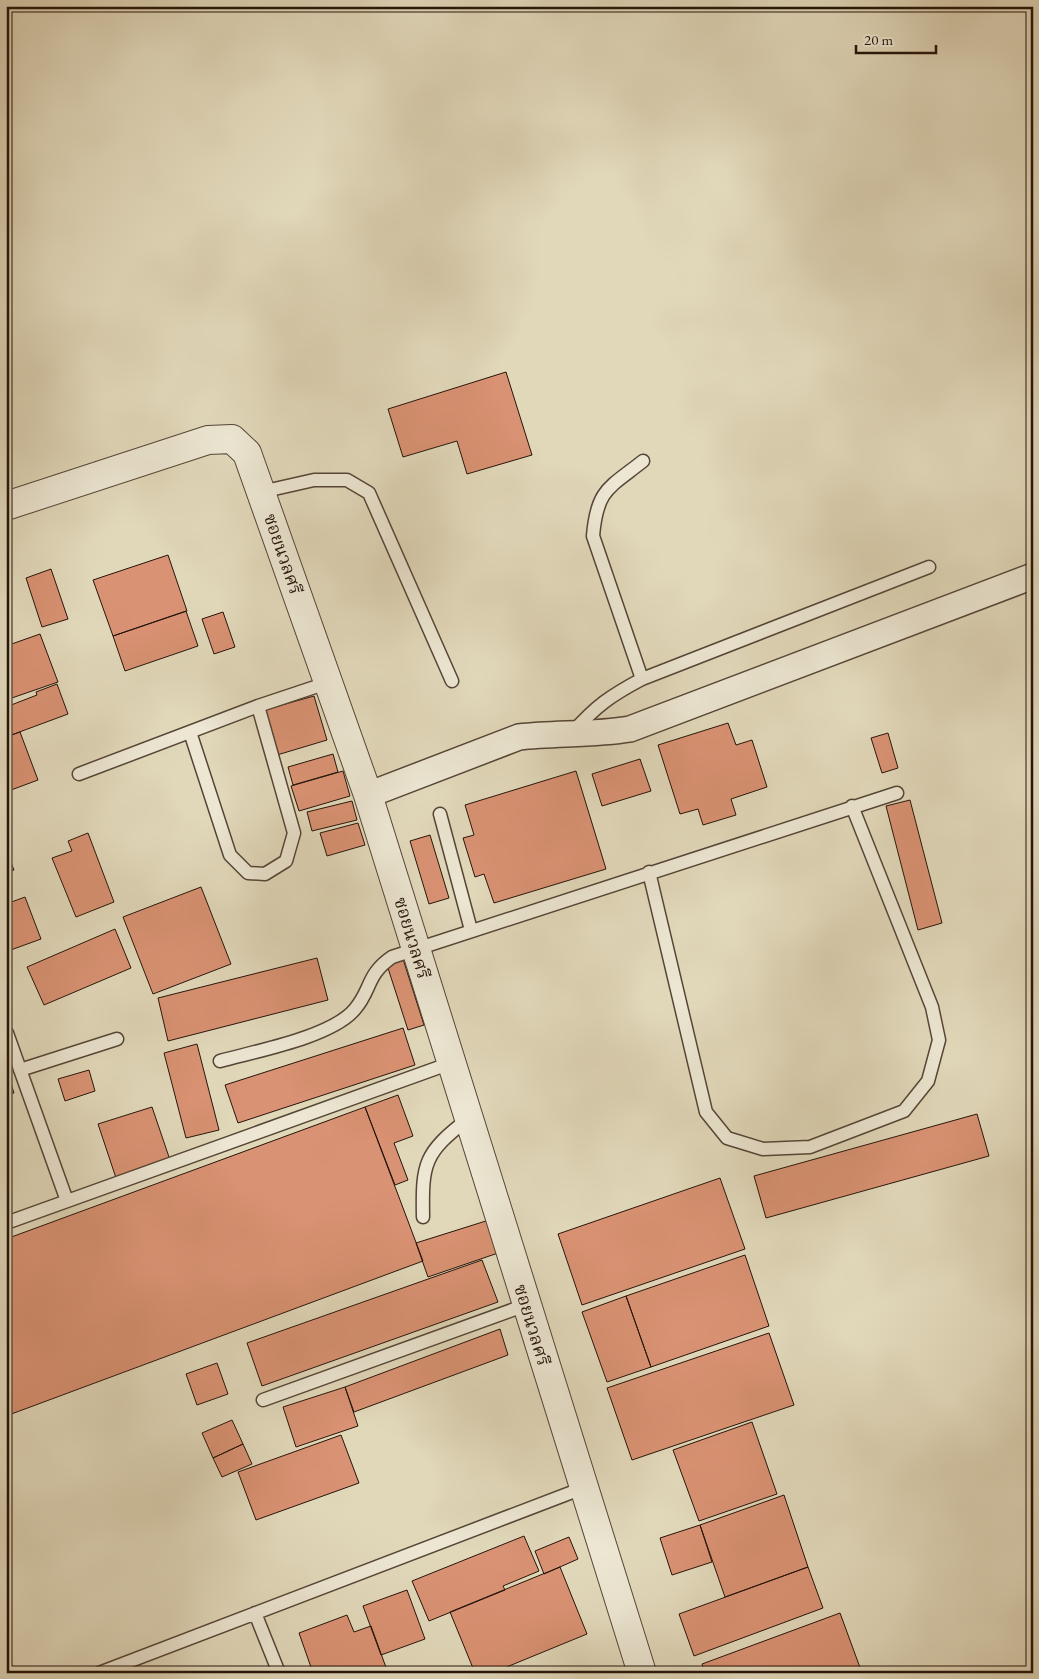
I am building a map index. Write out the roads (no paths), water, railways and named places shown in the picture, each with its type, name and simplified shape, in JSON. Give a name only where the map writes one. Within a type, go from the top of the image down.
[{"type":"street","name":"ซอยนวลศรี","points":[[6,506],[208,440],[232,439],[248,453],[327,683],[368,795],[642,1673]]},
{"type":"street","points":[[368,795],[519,737],[572,733],[601,734],[630,729],[1033,576]]},
{"type":"lane","points":[[642,680],[593,536],[595,512],[604,492],[643,461]]},
{"type":"lane","points":[[261,492],[314,480],[347,480],[369,493],[452,681]]},
{"type":"lane","points":[[572,733],[593,709],[610,696],[642,680],[929,567]]},
{"type":"lane","points":[[79,774],[258,706],[327,683]]},
{"type":"lane","points":[[190,732],[230,855],[248,873],[265,874],[286,861],[294,833],[258,706]]},
{"type":"lane","points":[[220,1061],[328,1030],[355,1009],[378,966],[392,957],[852,806],[898,793]]},
{"type":"lane","points":[[650,872],[706,1112],[728,1138],[763,1148],[810,1147],[904,1111],[928,1081],[939,1040],[932,1007],[852,806]]},
{"type":"lane","points":[[440,814],[471,930]]},
{"type":"lane","points":[[7,1033],[67,1201]]},
{"type":"lane","points":[[20,1070],[117,1039]]},
{"type":"lane","points":[[6,1223],[451,1063]]},
{"type":"lane","points":[[423,1217],[422,1178],[430,1157],[441,1140],[468,1120]]},
{"type":"lane","points":[[263,1400],[526,1305]]},
{"type":"lane","points":[[99,1673],[583,1488]]},
{"type":"lane","points":[[255,1613],[279,1673]]}]
